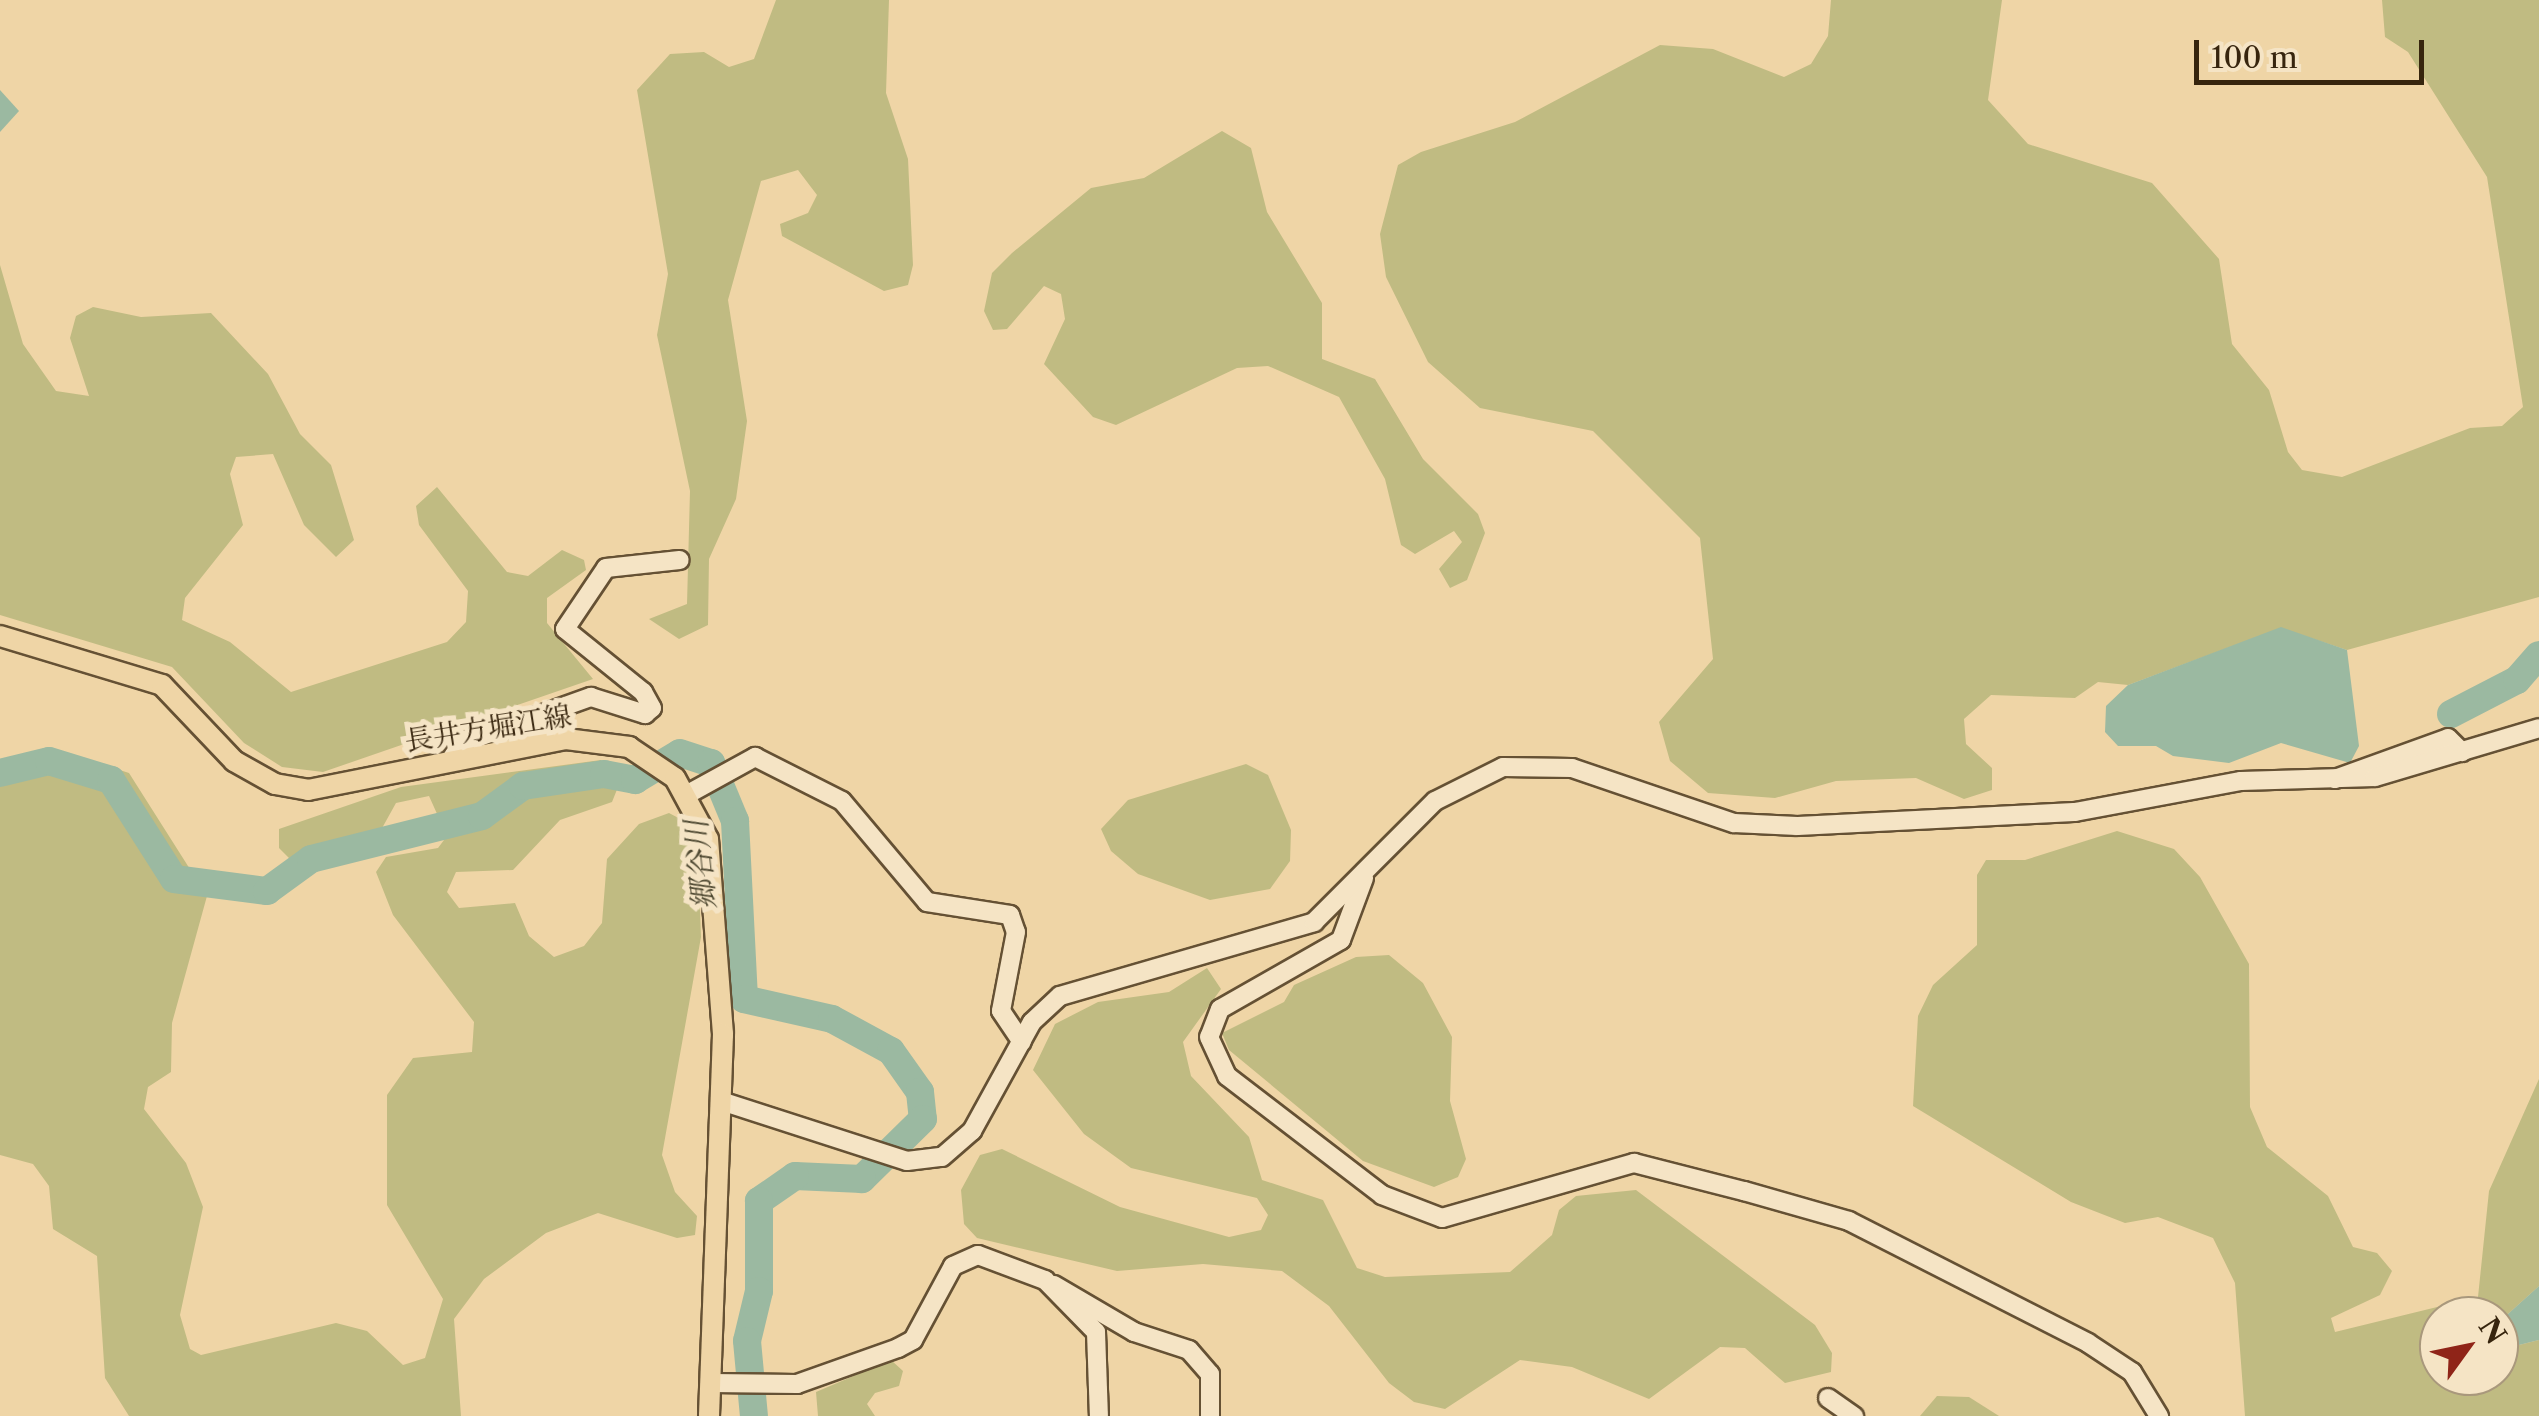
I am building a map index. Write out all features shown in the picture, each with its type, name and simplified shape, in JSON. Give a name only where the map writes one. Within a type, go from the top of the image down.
[{"type":"main road","name":"長井方堀江線","points":[[0,636],[162,685],[234,761],[275,784],[308,790],[452,756],[566,739],[648,756],[689,785]]},
{"type":"main road","points":[[689,785],[712,864],[722,1101],[709,1416]]},
{"type":"street","points":[[452,756],[465,742],[592,697],[646,714],[652,708],[643,692],[565,629],[606,568],[680,560]]},
{"type":"street","points":[[722,1101],[907,1161],[942,1157],[963,1142],[1045,1007],[1078,986],[1286,935],[1364,878],[1448,791],[1522,764],[1602,775],[1764,826],[2075,812],[2241,781],[2336,779],[2462,752],[2539,728]]},
{"type":"street","points":[[689,785],[755,756],[842,802],[926,902],[1010,915],[1016,932],[1001,1011],[1022,1042]]},
{"type":"street","points":[[1364,878],[1341,940],[1235,998],[1209,1037],[1227,1076],[1382,1195],[1442,1218],[1634,1163],[1681,1173],[1848,1221],[1909,1250],[2120,1360],[2158,1416]]},
{"type":"street","points":[[712,1382],[798,1384],[898,1348],[914,1340],[965,1258],[1049,1283],[1134,1332],[1189,1350],[1210,1374],[1210,1416]]},
{"type":"street","points":[[1049,1283],[1096,1332],[1100,1416]]},
{"type":"street","points":[[1828,1398],[1854,1416]]},
{"type":"shaded area","points":[[776,0],[889,0],[886,93],[908,159],[913,265],[908,285],[884,291],[782,236],[780,224],[808,213],[817,195],[798,170],[761,181],[728,300],[747,421],[736,499],[709,559],[708,625],[679,639],[649,619],[687,604],[690,491],[657,335],[668,274],[637,90],[670,54],[704,52],[729,67],[754,59]]},
{"type":"shaded area","points":[[1831,0],[2002,0],[1988,100],[2028,144],[2152,183],[2219,259],[2232,344],[2269,390],[2288,452],[2302,470],[2342,477],[2470,428],[2502,426],[2523,407],[2487,177],[2408,52],[2385,37],[2382,0],[2539,0],[2539,597],[2347,650],[2281,628],[2128,685],[2098,682],[2075,698],[1991,695],[1964,719],[1966,744],[1992,768],[1992,790],[1964,799],[1916,778],[1836,781],[1775,798],[1708,793],[1670,761],[1659,722],[1713,659],[1700,538],[1593,431],[1480,408],[1428,362],[1386,277],[1380,234],[1398,165],[1421,152],[1515,122],[1660,45],[1713,49],[1784,77],[1811,64],[1828,36]]},
{"type":"shaded area","points":[[0,90],[19,111],[0,132]]},
{"type":"shaded area","points":[[1222,131],[1251,148],[1267,212],[1322,303],[1322,359],[1375,379],[1423,459],[1478,514],[1485,533],[1467,580],[1450,588],[1439,569],[1462,542],[1454,531],[1415,554],[1401,545],[1385,479],[1339,397],[1268,366],[1237,368],[1116,425],[1093,417],[1044,364],[1065,319],[1061,294],[1044,286],[1007,329],[993,330],[984,311],[992,273],[1012,253],[1091,188],[1144,178]]},
{"type":"shaded area","points":[[0,265],[23,344],[56,391],[89,396],[70,338],[76,316],[93,307],[141,317],[211,313],[268,374],[300,434],[331,465],[354,540],[336,557],[304,525],[273,454],[236,457],[230,474],[243,525],[185,598],[182,620],[230,642],[291,692],[447,642],[466,622],[468,591],[419,525],[416,506],[437,487],[507,572],[528,576],[562,550],[584,560],[586,570],[547,598],[547,623],[593,679],[323,772],[282,767],[244,743],[172,667],[0,615]]},
{"type":"shaded area","points":[[2281,627],[2347,650],[2359,746],[2350,763],[2281,743],[2229,763],[2173,756],[2156,746],[2118,746],[2105,732],[2106,706],[2128,685]]},
{"type":"shaded area","points":[[49,747],[129,773],[207,896],[172,1023],[171,1072],[148,1087],[144,1109],[186,1163],[203,1207],[180,1315],[190,1349],[201,1355],[336,1323],[367,1331],[403,1365],[425,1358],[443,1299],[387,1205],[387,1095],[413,1058],[472,1052],[474,1022],[393,915],[376,872],[386,857],[438,848],[447,836],[429,796],[396,803],[381,830],[290,859],[279,848],[279,829],[401,787],[601,760],[618,787],[612,802],[560,820],[513,870],[456,872],[447,892],[459,908],[515,903],[529,936],[554,957],[584,946],[602,923],[607,859],[639,824],[669,813],[686,822],[698,857],[701,937],[662,1155],[675,1192],[697,1216],[695,1235],[677,1238],[598,1213],[546,1233],[484,1279],[454,1319],[461,1416],[129,1416],[105,1378],[97,1256],[53,1229],[49,1186],[33,1164],[0,1155],[0,766]]},
{"type":"shaded area","points":[[1246,764],[1268,775],[1291,830],[1290,861],[1270,889],[1210,900],[1138,874],[1111,851],[1101,829],[1128,800]]},
{"type":"shaded area","points":[[2117,831],[2174,849],[2200,877],[2249,964],[2250,1107],[2267,1147],[2328,1196],[2353,1247],[2377,1253],[2392,1271],[2380,1295],[2331,1318],[2335,1332],[2419,1311],[2419,1396],[2519,1396],[2519,1345],[2539,1340],[2539,1416],[2245,1416],[2235,1283],[2213,1238],[2158,1217],[2125,1223],[2071,1202],[1913,1106],[1918,1016],[1933,985],[1977,945],[1977,875],[1986,860],[2025,860]]},
{"type":"shaded area","points":[[1389,955],[1423,983],[1452,1037],[1450,1101],[1466,1159],[1458,1177],[1434,1187],[1363,1161],[1229,1050],[1222,1033],[1284,1002],[1294,985],[1356,957]]},
{"type":"shaded area","points":[[1207,968],[1221,989],[1183,1042],[1191,1076],[1249,1137],[1262,1180],[1323,1200],[1357,1268],[1385,1277],[1510,1272],[1552,1235],[1559,1210],[1576,1196],[1636,1190],[1815,1325],[1832,1353],[1831,1372],[1785,1383],[1745,1348],[1720,1347],[1649,1399],[1572,1367],[1520,1360],[1445,1409],[1414,1402],[1389,1383],[1329,1306],[1282,1271],[1203,1264],[1117,1271],[977,1238],[964,1224],[961,1190],[980,1155],[1002,1149],[1120,1207],[1229,1237],[1261,1230],[1268,1215],[1257,1198],[1131,1168],[1084,1134],[1033,1070],[1055,1024],[1098,1002],[1169,992]]},
{"type":"shaded area","points":[[2539,1079],[2539,1286],[2519,1304],[2519,1296],[2478,1296],[2489,1191]]},
{"type":"shaded area","points":[[2539,1286],[2539,1340],[2519,1345],[2519,1304]]},
{"type":"shaded area","points":[[891,1360],[903,1371],[899,1386],[875,1393],[867,1404],[875,1416],[818,1416],[816,1392]]},
{"type":"shaded area","points":[[1937,1396],[1969,1397],[1999,1416],[1920,1416]]},
{"type":"waterway","points":[[2451,714],[2517,680],[2539,655]]},
{"type":"waterway","name":"郷谷川","points":[[0,773],[49,761],[111,780],[174,879],[267,891],[311,859],[482,816],[523,786],[604,774],[635,780],[680,753],[711,763],[735,821],[744,999],[832,1019],[891,1051],[920,1092],[923,1119],[862,1179],[795,1176],[759,1201],[759,1291],[747,1341],[754,1416]]}]
